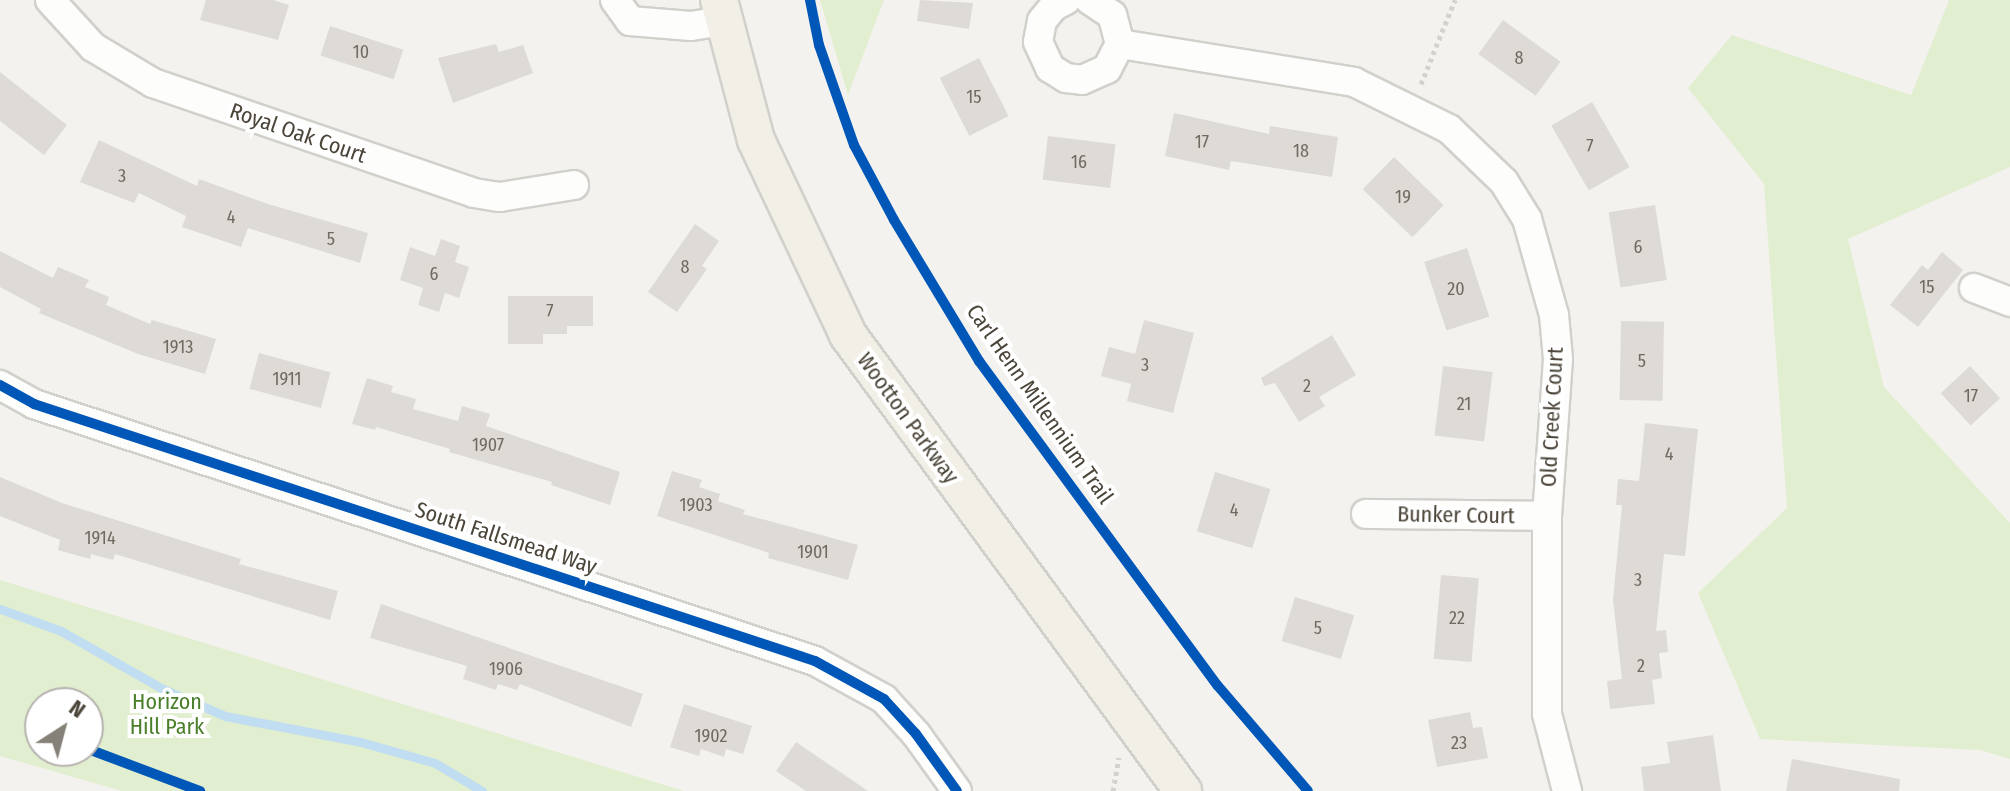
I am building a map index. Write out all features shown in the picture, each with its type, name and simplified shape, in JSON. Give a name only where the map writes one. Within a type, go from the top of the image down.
[{"type":"main road","name":"Wootton Parkway","points":[[722,11],[756,140],[848,335],[1183,791]]},
{"type":"street","name":"Royal Oak Court","points":[[50,0],[93,47],[153,83],[474,193],[500,197],[574,185]]},
{"type":"street","points":[[615,0],[630,21],[691,26],[722,11]]},
{"type":"street","points":[[1066,0],[1054,6],[1042,21],[1038,42],[1050,68],[1066,78],[1096,76],[1107,69],[1120,44],[1112,15],[1090,0]]},
{"type":"street","name":"Old Creek Court","points":[[1120,44],[1354,82],[1449,129],[1504,182],[1527,219],[1554,315],[1558,359],[1547,516],[1547,714],[1567,791]]},
{"type":"street","points":[[1974,288],[2010,302]]},
{"type":"street","name":"South Fallsmead Way","points":[[0,385],[34,404],[815,661],[884,699],[916,734],[957,791]]},
{"type":"street","name":"Bunker Court","points":[[1366,514],[1547,516]]},
{"type":"path","points":[[1412,111],[1455,0]]},
{"type":"path","points":[[1113,791],[1120,757]]},
{"type":"green space","points":[[820,0],[884,0],[848,95]]},
{"type":"green space","points":[[1949,0],[2010,0],[2010,167],[1848,239],[1884,387],[2010,523],[2010,759],[1980,750],[1760,739],[1698,593],[1787,508],[1764,184],[1688,88],[1732,35],[1911,95]]},
{"type":"green space","name":"Horizon Hill Park","points":[[0,580],[684,791],[122,791],[38,767],[104,767],[104,687],[24,687],[24,763],[0,756]]},
{"type":"building","points":[[206,0],[273,0],[289,5],[278,40],[200,20]]},
{"type":"building","points":[[920,0],[973,3],[969,29],[917,21]]},
{"type":"building","points":[[1503,20],[1560,62],[1536,96],[1478,54]]},
{"type":"building","points":[[330,26],[403,50],[394,79],[320,55]]},
{"type":"building","points":[[496,44],[499,52],[523,45],[533,73],[453,103],[438,58]]},
{"type":"building","points":[[979,58],[1009,116],[969,136],[940,78]]},
{"type":"building","points":[[0,72],[67,125],[44,155],[0,121]]},
{"type":"building","points":[[1592,102],[1630,167],[1589,190],[1551,126]]},
{"type":"building","points":[[1174,113],[1269,134],[1270,126],[1338,137],[1332,177],[1231,161],[1229,170],[1165,156]]},
{"type":"building","points":[[1048,136],[1115,144],[1110,188],[1043,180]]},
{"type":"building","points":[[99,140],[197,186],[199,179],[268,204],[368,233],[360,263],[248,228],[241,247],[182,227],[186,216],[139,193],[134,203],[80,182]]},
{"type":"building","points":[[1394,157],[1444,205],[1412,237],[1363,189]]},
{"type":"building","points":[[1655,205],[1667,280],[1620,287],[1609,212]]},
{"type":"building","points":[[695,224],[719,241],[702,266],[707,269],[677,312],[648,292]]},
{"type":"building","points":[[441,239],[460,246],[455,262],[469,267],[459,298],[445,293],[439,312],[418,305],[423,288],[400,280],[410,247],[435,256]]},
{"type":"building","points":[[1467,248],[1489,316],[1446,330],[1424,262]]},
{"type":"building","points":[[0,251],[53,278],[58,267],[89,280],[85,287],[109,297],[106,305],[150,324],[152,320],[216,339],[205,374],[138,354],[39,313],[41,309],[0,287]]},
{"type":"building","points":[[1942,252],[1963,270],[1918,327],[1890,305],[1922,265],[1928,270]]},
{"type":"building","points":[[508,296],[593,296],[593,326],[567,326],[567,334],[543,334],[543,344],[508,344]]},
{"type":"building","points":[[1144,320],[1194,333],[1173,413],[1127,401],[1131,384],[1101,376],[1109,347],[1135,354]]},
{"type":"building","points":[[1621,321],[1664,322],[1663,401],[1620,400]]},
{"type":"building","points":[[1332,335],[1356,375],[1319,397],[1325,406],[1299,422],[1275,383],[1264,386],[1261,378]]},
{"type":"building","points":[[259,353],[330,372],[321,408],[249,389]]},
{"type":"building","points":[[1443,366],[1493,372],[1484,442],[1434,435]]},
{"type":"building","points":[[1970,366],[2000,398],[1971,425],[1941,393]]},
{"type":"building","points":[[367,378],[393,386],[391,392],[416,399],[413,409],[458,421],[462,406],[490,414],[486,426],[620,472],[610,505],[551,485],[552,482],[449,452],[450,449],[376,427],[375,430],[352,424]]},
{"type":"building","points":[[1645,423],[1698,429],[1685,556],[1664,554],[1656,631],[1666,630],[1668,652],[1659,653],[1662,678],[1652,680],[1655,704],[1610,709],[1607,681],[1622,679],[1613,600],[1622,505],[1616,505],[1618,479],[1639,481]]},
{"type":"building","points":[[672,471],[702,480],[699,487],[720,494],[718,501],[745,510],[743,514],[858,545],[848,580],[768,558],[769,553],[657,516]]},
{"type":"building","points":[[1215,472],[1270,489],[1252,548],[1197,531]]},
{"type":"building","points":[[0,477],[62,503],[241,559],[239,564],[338,591],[330,620],[115,554],[113,560],[91,554],[90,559],[58,550],[60,540],[0,516]]},
{"type":"building","points":[[1441,575],[1479,578],[1472,662],[1434,659]]},
{"type":"building","points":[[1295,597],[1354,615],[1341,659],[1282,641]]},
{"type":"building","points":[[381,604],[643,694],[631,727],[520,684],[517,690],[498,684],[496,690],[463,679],[467,666],[370,638]]},
{"type":"building","points":[[684,704],[752,726],[743,754],[726,749],[724,757],[701,749],[699,756],[670,747]]},
{"type":"building","points":[[1470,712],[1473,728],[1482,727],[1488,758],[1437,767],[1428,720]]},
{"type":"building","points":[[1713,735],[1721,791],[1644,791],[1641,767],[1670,763],[1667,742]]},
{"type":"building","points":[[796,742],[868,791],[806,791],[776,771]]},
{"type":"building","points":[[1792,759],[1900,779],[1899,791],[1786,791]]},
{"type":"waterway","points":[[0,609],[61,631],[163,689],[225,716],[361,742],[435,763],[482,791]]},
{"type":"cycle path","name":"Carl Henn Millennium Trail","points":[[810,0],[819,45],[854,145],[894,220],[979,361],[1218,686],[1308,791]]},
{"type":"cycle path","points":[[0,385],[34,404],[815,661],[884,699],[916,734],[957,791]]},
{"type":"cycle path","points":[[104,755],[200,791]]}]
